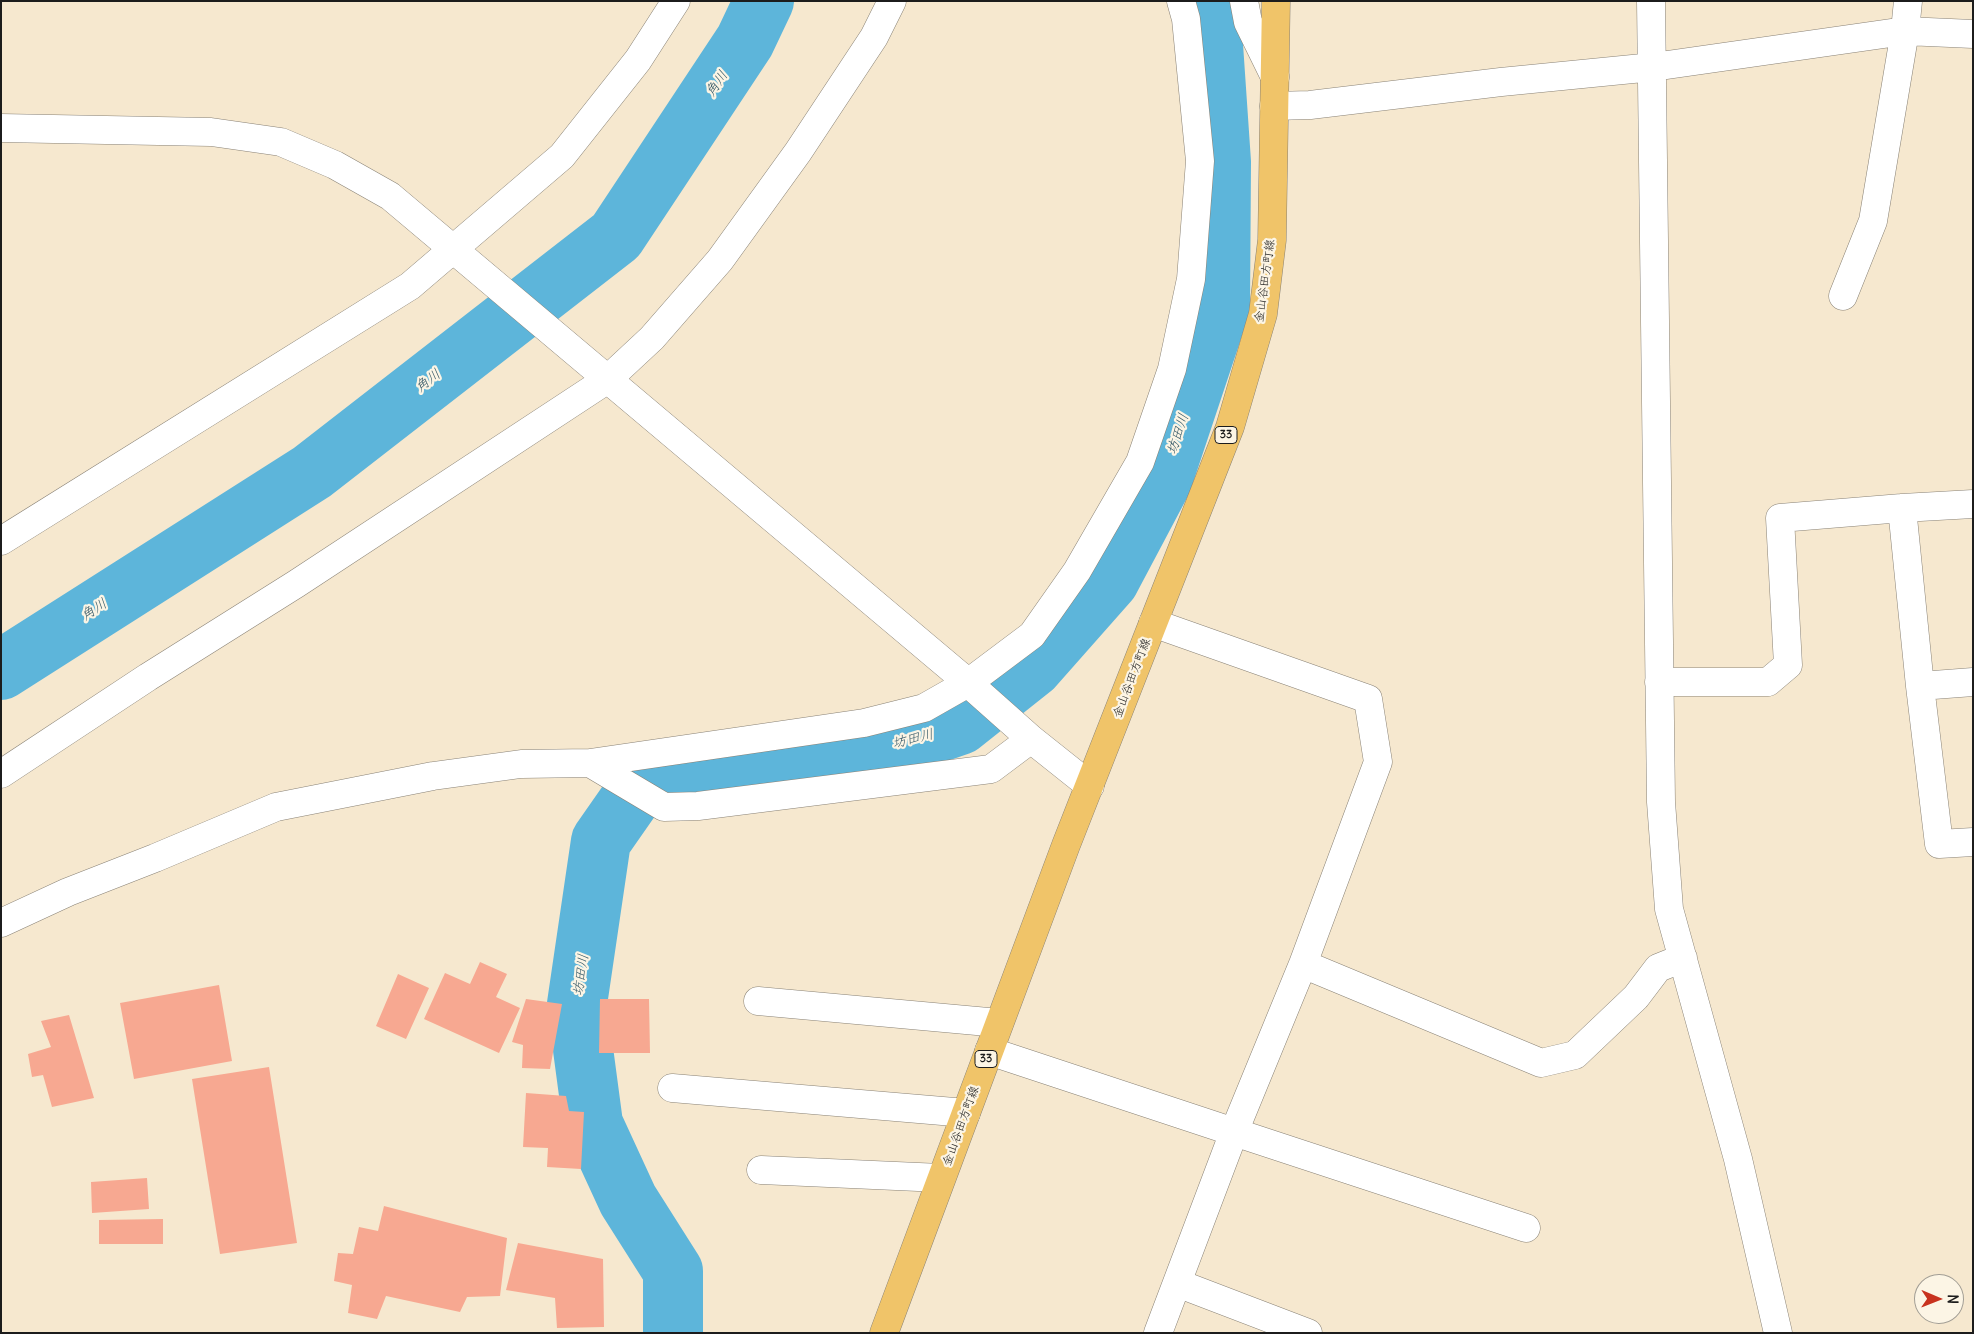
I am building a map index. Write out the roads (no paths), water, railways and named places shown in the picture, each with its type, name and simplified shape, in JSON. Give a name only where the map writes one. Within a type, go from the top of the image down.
[{"type":"main road","name":"金山谷田方町線","points":[[884,1333],[999,1023],[1230,427],[1263,314],[1272,240],[1276,1]]},
{"type":"street","points":[[1,541],[459,254],[562,156],[638,60],[676,1]]},
{"type":"street","points":[[1,774],[313,574],[605,376],[652,338],[720,260],[798,152],[874,36],[892,1]]},
{"type":"street","points":[[1,923],[68,892],[276,807],[433,776],[521,764],[590,763],[864,723],[924,708],[972,687],[1032,635],[1077,571],[1140,462],[1172,370],[1191,279],[1200,161],[1186,19],[1181,1]]},
{"type":"street","points":[[1244,1],[1248,22],[1275,77]]},
{"type":"street","points":[[1651,1],[1661,802],[1669,909],[1738,1159],[1778,1333]]},
{"type":"street","points":[[1843,296],[1873,221],[1905,31],[1908,1]]},
{"type":"street","points":[[1274,106],[1310,106],[1500,82],[1653,67],[1905,31],[1973,34]]},
{"type":"street","points":[[1,128],[211,132],[281,142],[335,165],[390,196],[605,376],[1024,733],[1090,786]]},
{"type":"street","points":[[1659,682],[1768,682],[1788,665],[1780,518],[1973,504]]},
{"type":"street","points":[[1902,508],[1920,686],[1939,844],[1973,842]]},
{"type":"street","points":[[1153,623],[1368,699],[1378,762],[1303,964],[1234,1132],[1158,1333]]},
{"type":"street","points":[[1920,686],[1973,682]]},
{"type":"street","points":[[590,763],[664,806],[698,806],[991,769],[1024,733]]},
{"type":"street","points":[[1303,964],[1541,1063],[1575,1055],[1636,997],[1658,968],[1683,958]]},
{"type":"street","points":[[758,1001],[999,1023]]},
{"type":"street","points":[[989,1051],[1526,1228]]},
{"type":"street","points":[[672,1088],[966,1113]]},
{"type":"street","points":[[761,1170],[941,1178]]},
{"type":"street","points":[[1177,1283],[1308,1333]]},
{"type":"waterway","name":"角川","points":[[1,670],[312,472],[616,236],[745,41],[764,1]]},
{"type":"waterway","name":"坊田川","points":[[673,1333],[673,1271],[628,1200],[593,1124],[577,1004],[601,841],[638,788],[680,774],[911,742],[960,725],[1033,667],[1109,581],[1162,481],[1220,307],[1221,162],[1210,1]]}]
